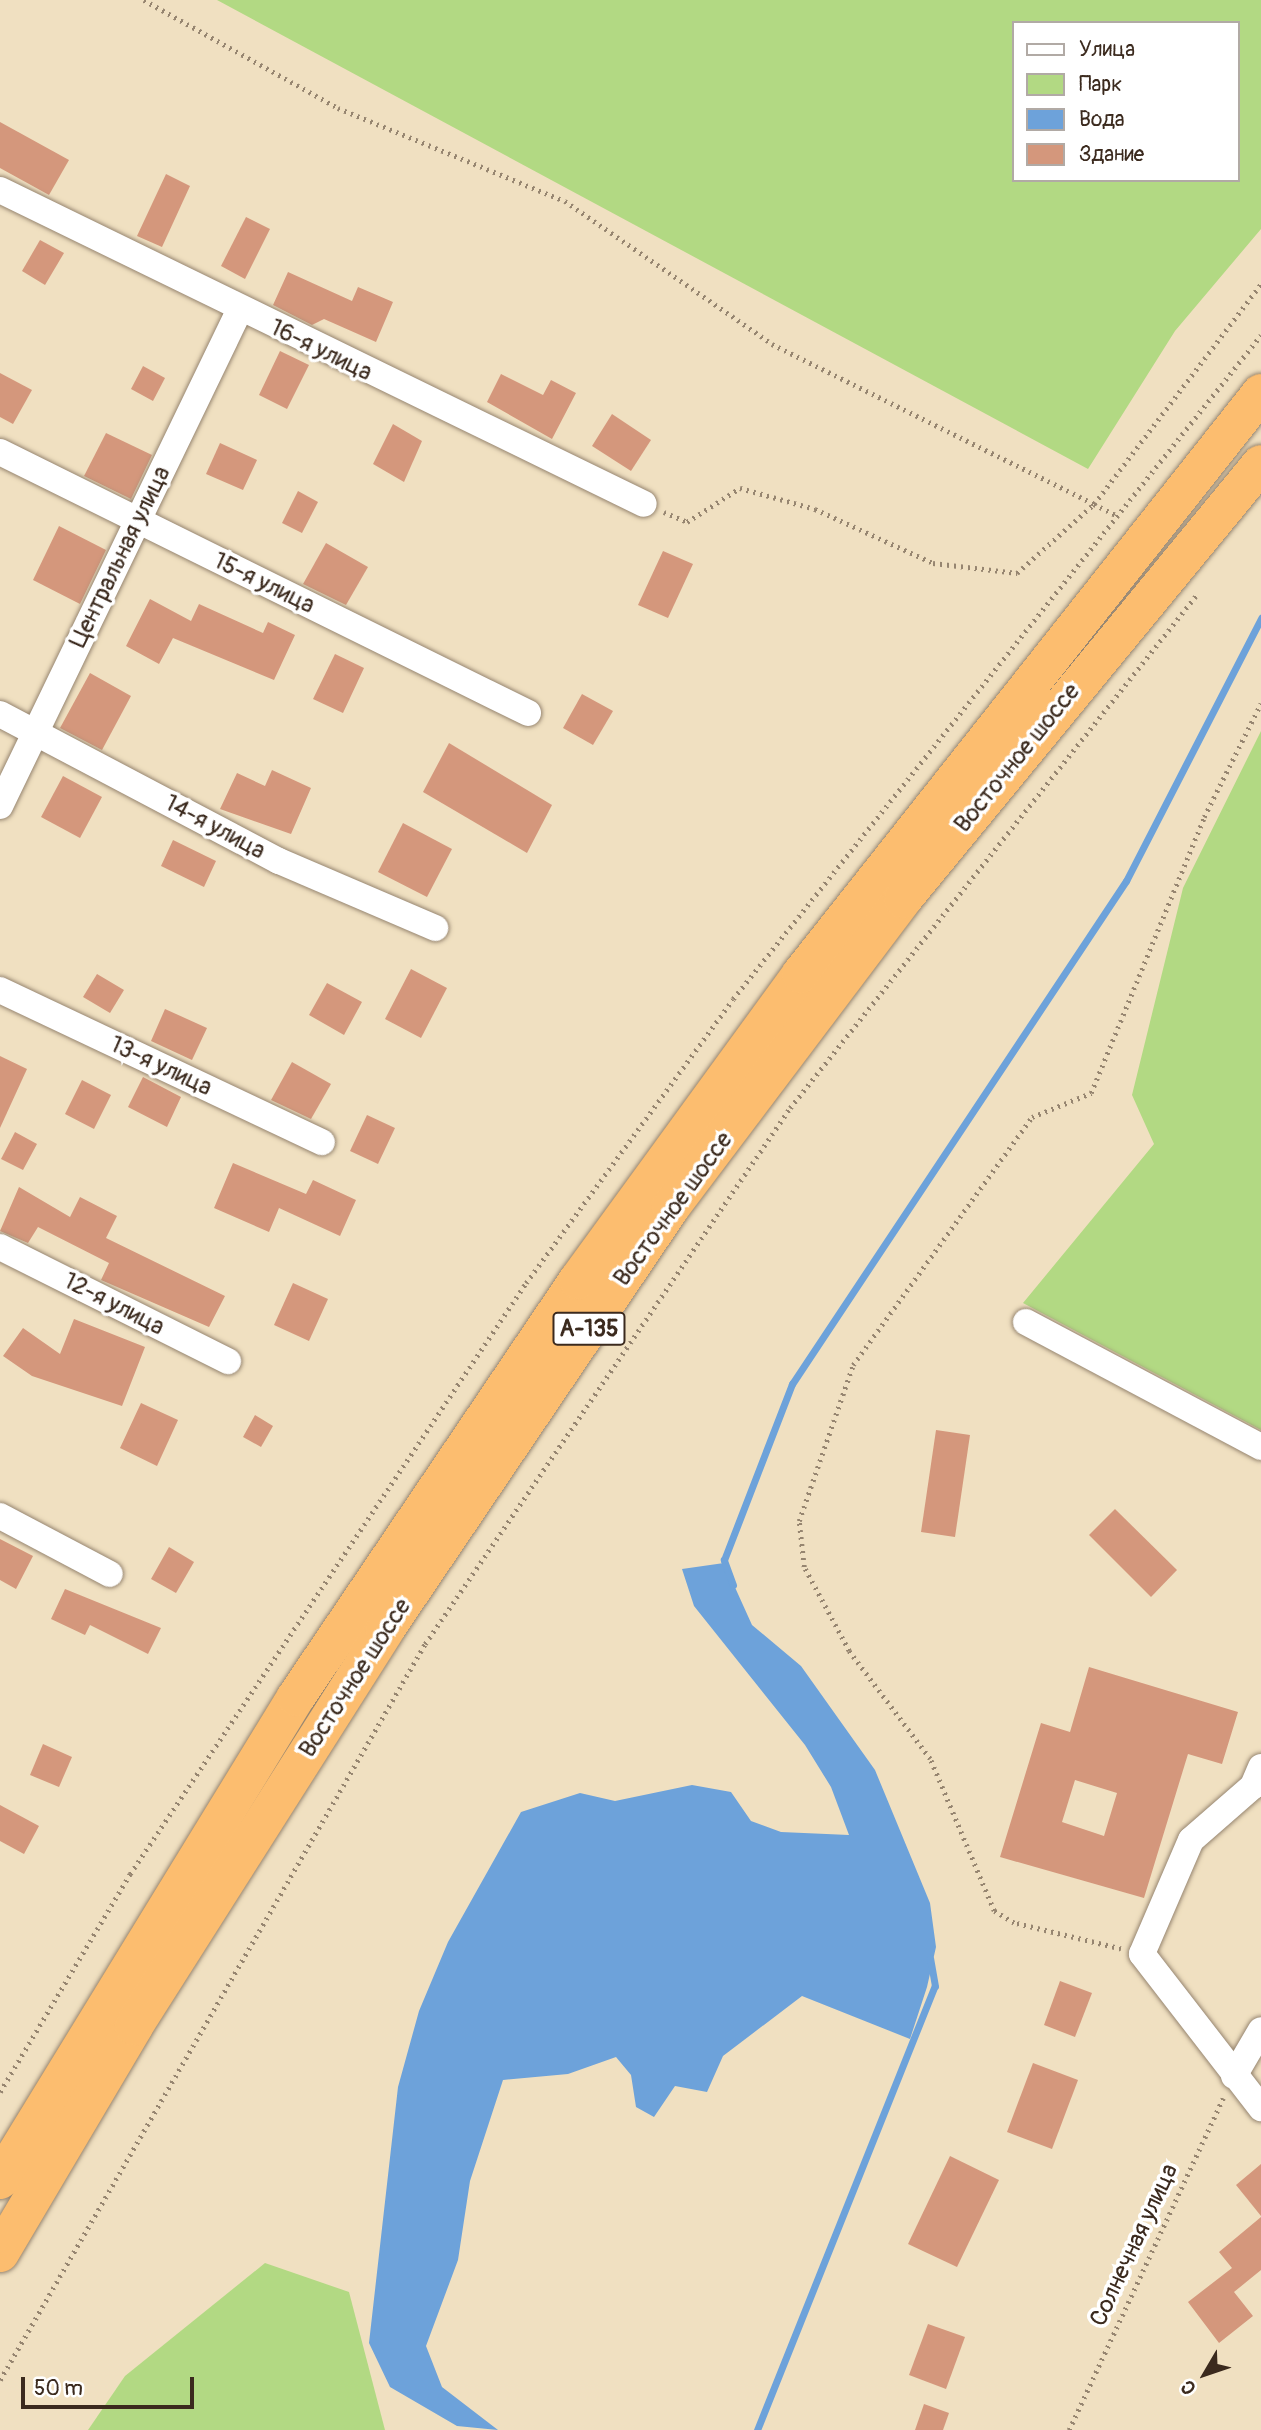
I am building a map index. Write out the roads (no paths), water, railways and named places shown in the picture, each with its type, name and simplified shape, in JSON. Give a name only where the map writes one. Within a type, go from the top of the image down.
[{"type":"highway","name":"Восточное шоссе","points":[[0,2180],[296,1697],[578,1280],[801,974],[1261,394]]},
{"type":"highway","name":"Восточное шоссе","points":[[0,2253],[134,2026],[385,1630],[671,1207],[903,899],[1261,464]]},
{"type":"street","name":"16-я улица","points":[[0,190],[644,504]]},
{"type":"street","name":"Центральная улица","points":[[0,806],[240,309]]},
{"type":"street","name":"15-я улица","points":[[0,452],[528,713]]},
{"type":"street","name":"14-я улица","points":[[0,714],[279,861],[435,928]]},
{"type":"street","name":"13-я улица","points":[[0,990],[322,1142]]},
{"type":"street","name":"12-я улица","points":[[0,1247],[228,1361]]},
{"type":"street","points":[[1026,1322],[1261,1447]]},
{"type":"street","points":[[0,1516],[110,1574]]},
{"type":"street","points":[[1261,1767],[1253,1786],[1191,1840],[1142,1954],[1261,2108]]},
{"type":"street","points":[[1234,2076],[1261,2030]]},
{"type":"water","points":[[724,1563],[752,1625],[801,1666],[875,1770],[930,1903],[936,1947],[927,1987],[910,2039],[802,1996],[723,2056],[707,2092],[675,2086],[654,2117],[636,2107],[631,2075],[616,2057],[568,2074],[503,2080],[470,2181],[458,2260],[426,2346],[442,2387],[498,2430],[457,2426],[390,2387],[369,2343],[398,2087],[419,2011],[448,1942],[521,1812],[580,1793],[615,1801],[692,1785],[731,1792],[751,1821],[781,1832],[849,1835],[831,1787],[805,1745],[694,1606],[682,1569]]},
{"type":"waterway","points":[[733,1585],[724,1560],[792,1384],[1126,881],[1261,618]]},
{"type":"waterway","points":[[757,2430],[935,1986],[930,1958]]}]
